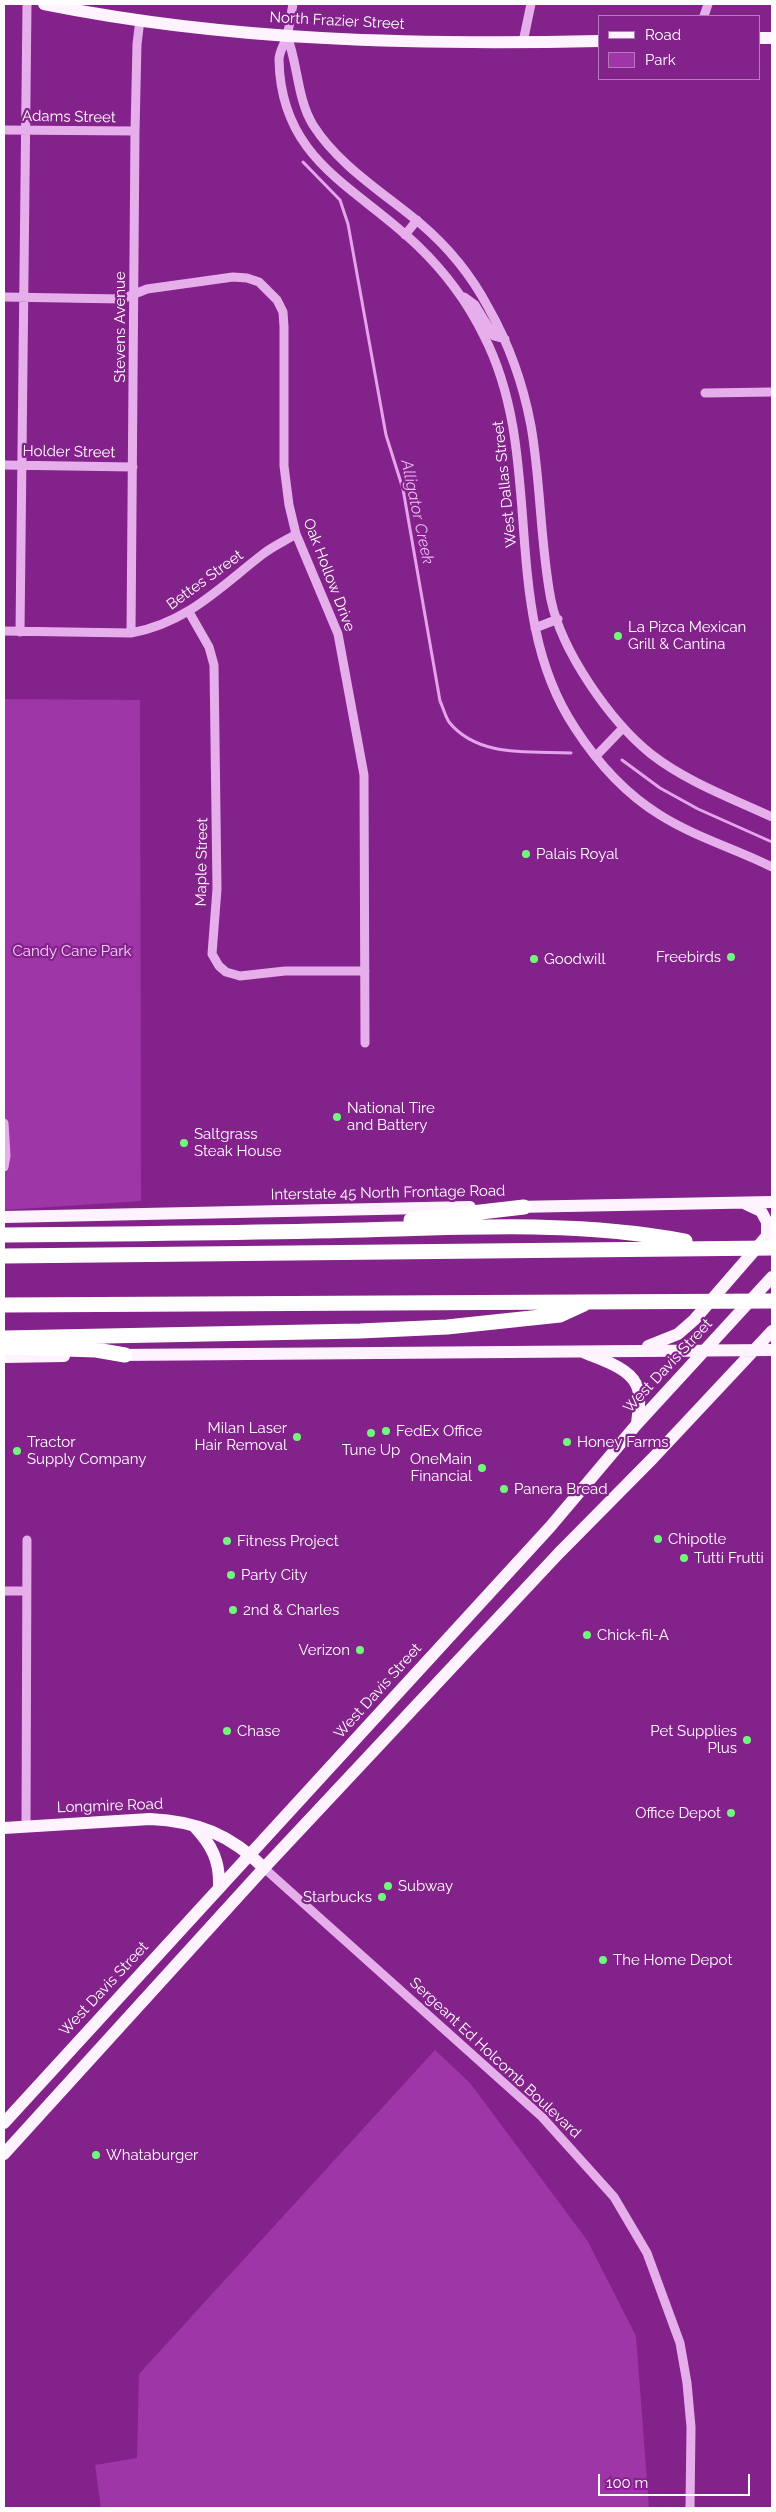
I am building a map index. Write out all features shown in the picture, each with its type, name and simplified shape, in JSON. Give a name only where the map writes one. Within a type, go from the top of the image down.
[{"type":"highway","points":[[21,1256],[281,1236],[524,1207]]},
{"type":"highway","points":[[4,1234],[187,1234],[533,1226],[646,1234],[716,1248]]},
{"type":"highway","points":[[4,1256],[772,1248]]},
{"type":"highway","points":[[4,1305],[663,1300],[772,1301]]},
{"type":"highway","points":[[4,1338],[360,1331],[447,1327],[560,1315],[590,1301]]},
{"type":"highway","points":[[4,1347],[96,1350],[125,1355]]},
{"type":"main road","name":"North Frazier Street","points":[[44,4],[140,20],[324,39],[523,42],[598,41]]},
{"type":"main road","points":[[758,1202],[772,1198]]},
{"type":"main road","points":[[642,1349],[678,1334],[683,1330],[767,1236],[766,1222],[761,1211],[742,1202]]},
{"type":"main road","name":"Interstate 45 North Frontage Road","points":[[4,1217],[772,1202]]},
{"type":"main road","name":"West Davis Street","points":[[4,2123],[550,1527],[637,1424],[772,1277]]},
{"type":"main road","points":[[4,2154],[264,1868],[559,1553],[653,1458],[772,1331]]},
{"type":"main road","points":[[4,1357],[642,1349],[772,1350]]},
{"type":"main road","points":[[579,1350],[622,1370],[636,1384],[638,1394],[637,1424]]},
{"type":"main road","name":"Longmire Road","points":[[4,1828],[150,1819],[190,1823],[230,1840],[250,1854],[264,1868]]},
{"type":"main road","points":[[190,1823],[213,1849],[218,1861],[219,1887]]},
{"type":"street","points":[[20,632],[27,4]]},
{"type":"street","name":"West Dallas Street","points":[[293,4],[287,36],[278,57],[288,110],[304,144],[344,186],[405,235],[440,268],[462,296],[485,338],[510,406],[520,476],[529,589],[535,628],[549,681],[576,730],[596,756],[628,791],[661,816],[772,867]]},
{"type":"street","points":[[523,42],[531,4]]},
{"type":"street","name":"Stevens Avenue","points":[[131,633],[135,131],[137,44],[140,20]]},
{"type":"street","name":"West Dallas Street","points":[[287,36],[295,55],[305,107],[322,136],[351,167],[417,220],[444,246],[463,268],[482,296],[505,339],[517,371],[531,426],[552,602],[564,637],[587,681],[623,728],[652,754],[686,777],[772,817]]},
{"type":"street","name":"Adams Street","points":[[4,130],[135,131]]},
{"type":"street","points":[[405,235],[417,220]]},
{"type":"street","name":"Oak Hollow Drive","points":[[4,297],[122,299],[147,290],[233,277],[259,282],[277,300],[283,312],[284,466],[289,505],[296,534],[338,634],[364,775],[365,1043]]},
{"type":"street","points":[[462,296],[475,305],[494,336],[505,339]]},
{"type":"street","points":[[500,377],[517,371]]},
{"type":"street","points":[[705,393],[772,392]]},
{"type":"street","name":"Holder Street","points":[[4,465],[133,467]]},
{"type":"street","points":[[520,476],[537,474]]},
{"type":"street","name":"Bettes Street","points":[[4,631],[131,633],[166,624],[189,612],[265,553],[296,534]]},
{"type":"street","name":"Maple Street","points":[[189,612],[209,647],[214,665],[217,889],[212,954],[226,972],[240,976],[294,970],[366,971]]},
{"type":"street","points":[[535,628],[558,619]]},
{"type":"street","points":[[596,756],[623,728]]},
{"type":"street","points":[[4,1123],[6,1156],[4,1167]]},
{"type":"street","points":[[26,1827],[27,1540]]},
{"type":"street","points":[[4,1591],[27,1591]]},
{"type":"street","name":"Sergeant Ed Holcomb Boulevard","points":[[264,1868],[542,2117],[614,2197],[646,2253],[680,2343],[687,2382],[691,2427],[690,2508]]},
{"type":"green space","name":"Candy Cane Park","points":[[4,699],[140,700],[141,1201],[4,1210]]},
{"type":"green space","points":[[435,2050],[470,2083],[587,2240],[636,2336],[649,2508],[101,2508],[95,2465],[137,2458],[139,2374]]},
{"type":"waterway","name":"Alligator Creek","points":[[303,162],[340,200],[348,224],[386,435],[403,489],[440,701],[446,717],[461,734],[475,742],[490,747],[522,752],[571,753]]},
{"type":"waterway","name":"Alligator Creek","points":[[622,760],[660,788],[698,809],[772,842]]},
{"type":"place","name":"La Pizca Mexican Grill & Cantina","points":[[618,636]]},
{"type":"place","name":"Palais Royal","points":[[526,854]]},
{"type":"place","name":"Freebirds","points":[[731,957]]},
{"type":"place","name":"Goodwill","points":[[534,959]]},
{"type":"place","name":"National Tire and Battery","points":[[337,1117]]},
{"type":"place","name":"Saltgrass Steak House","points":[[184,1143]]},
{"type":"place","name":"FedEx Office","points":[[386,1431]]},
{"type":"place","name":"Tune Up","points":[[371,1433]]},
{"type":"place","name":"Milan Laser Hair Removal","points":[[297,1437]]},
{"type":"place","name":"Honey Farms","points":[[567,1442]]},
{"type":"place","name":"Tractor Supply Company","points":[[17,1451]]},
{"type":"place","name":"OneMain Financial","points":[[482,1468]]},
{"type":"place","name":"Panera Bread","points":[[504,1489]]},
{"type":"place","name":"Chipotle","points":[[658,1539]]},
{"type":"place","name":"Fitness Project","points":[[227,1541]]},
{"type":"place","name":"Tutti Frutti","points":[[684,1558]]},
{"type":"place","name":"Party City","points":[[231,1575]]},
{"type":"place","name":"2nd & Charles","points":[[233,1610]]},
{"type":"place","name":"Chick-fil-A","points":[[587,1635]]},
{"type":"place","name":"Verizon","points":[[360,1650]]},
{"type":"place","name":"Chase","points":[[227,1731]]},
{"type":"place","name":"Pet Supplies Plus","points":[[747,1740]]},
{"type":"place","name":"Office Depot","points":[[731,1813]]},
{"type":"place","name":"Subway","points":[[388,1886]]},
{"type":"place","name":"Starbucks","points":[[382,1897]]},
{"type":"place","name":"The Home Depot","points":[[603,1960]]},
{"type":"place","name":"Whataburger","points":[[96,2155]]}]
